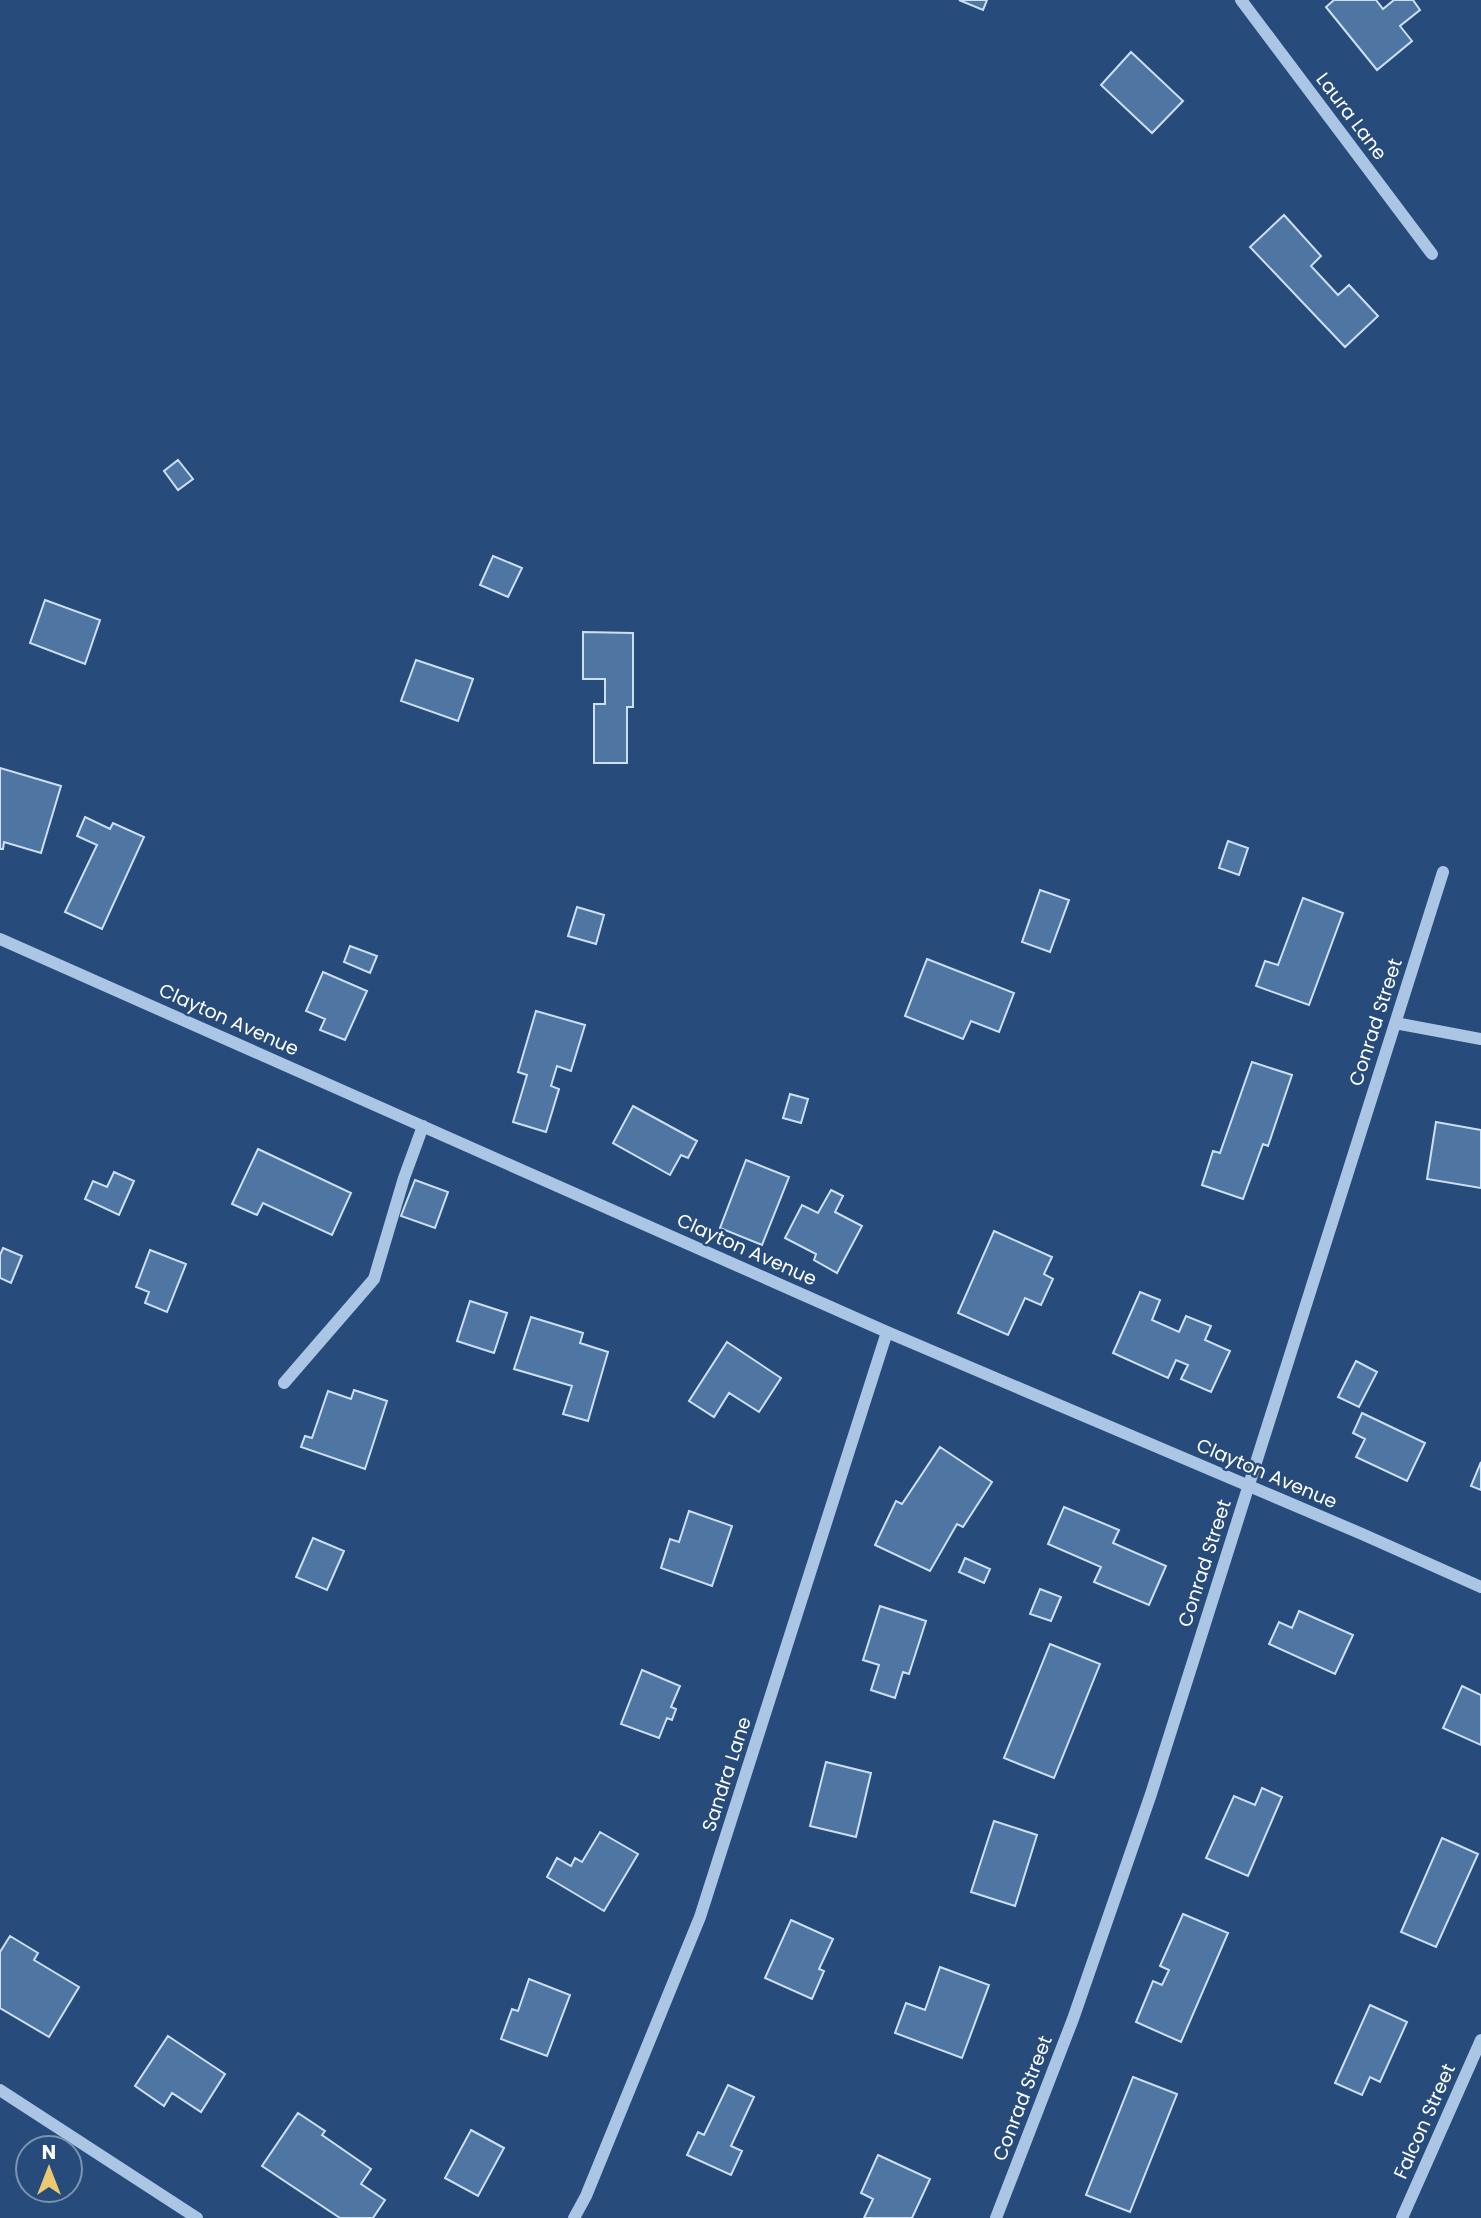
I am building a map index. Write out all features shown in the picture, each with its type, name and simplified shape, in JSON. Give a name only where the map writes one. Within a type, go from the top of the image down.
[{"type":"street","name":"Laura Lane","points":[[1241,0],[1432,254]]},
{"type":"street","name":"Conrad Street","points":[[996,2218],[1073,2019],[1142,1821],[1443,872]]},
{"type":"street","name":"Clayton Avenue","points":[[0,939],[887,1332],[1481,1587]]},
{"type":"street","points":[[1395,1023],[1481,1039]]},
{"type":"street","points":[[284,1383],[373,1279],[404,1178],[424,1126]]},
{"type":"street","name":"Sandra Lane","points":[[574,2218],[586,2196],[700,1917],[887,1332]]},
{"type":"street","name":"Falcon Street","points":[[1402,2218],[1481,2040]]},
{"type":"street","points":[[0,2090],[197,2218]]},
{"type":"building","points":[[959,0],[987,0],[983,10]]},
{"type":"building","points":[[1334,0],[1376,0],[1383,9],[1394,0],[1413,0],[1420,10],[1400,26],[1412,41],[1377,70],[1326,7]]},
{"type":"building","points":[[1131,52],[1183,101],[1152,133],[1101,85]]},
{"type":"building","points":[[1284,215],[1321,256],[1311,266],[1338,295],[1349,285],[1378,316],[1345,347],[1250,247]]},
{"type":"building","points":[[178,460],[193,479],[178,490],[164,471]]},
{"type":"building","points":[[493,556],[522,568],[508,597],[480,585]]},
{"type":"building","points":[[45,600],[100,620],[85,664],[30,643]]},
{"type":"building","points":[[583,632],[633,633],[633,707],[627,707],[627,763],[594,763],[594,704],[605,704],[605,679],[583,679]]},
{"type":"building","points":[[416,660],[473,679],[458,721],[401,701]]},
{"type":"building","points":[[0,768],[61,786],[41,853],[4,842],[3,849],[0,849]]},
{"type":"building","points":[[85,817],[110,829],[113,823],[144,837],[102,929],[65,912],[97,845],[77,836]]},
{"type":"building","points":[[1228,841],[1248,848],[1239,875],[1219,868]]},
{"type":"building","points":[[1040,890],[1069,900],[1050,952],[1022,942]]},
{"type":"building","points":[[1303,898],[1343,913],[1309,1005],[1256,986],[1265,961],[1278,965]]},
{"type":"building","points":[[577,907],[604,915],[596,944],[568,936]]},
{"type":"building","points":[[350,946],[377,956],[370,973],[344,962]]},
{"type":"building","points":[[927,959],[1014,993],[999,1032],[971,1021],[963,1039],[905,1016]]},
{"type":"building","points":[[323,972],[367,991],[345,1040],[320,1030],[325,1019],[306,1011]]},
{"type":"building","points":[[536,1011],[585,1025],[571,1071],[557,1066],[551,1086],[559,1089],[546,1132],[513,1122],[527,1075],[518,1072]]},
{"type":"building","points":[[1252,1062],[1292,1075],[1268,1146],[1263,1144],[1243,1199],[1202,1185],[1213,1151],[1220,1153]]},
{"type":"building","points":[[790,1094],[808,1099],[801,1123],[783,1118]]},
{"type":"building","points":[[633,1106],[697,1141],[688,1158],[681,1155],[670,1175],[613,1143]]},
{"type":"building","points":[[1436,1122],[1481,1130],[1481,1188],[1427,1179]]},
{"type":"building","points":[[258,1149],[351,1193],[332,1235],[263,1203],[257,1215],[232,1204]]},
{"type":"building","points":[[746,1160],[789,1177],[762,1245],[720,1228]]},
{"type":"building","points":[[114,1172],[134,1181],[119,1215],[85,1199],[93,1181],[107,1187]]},
{"type":"building","points":[[415,1180],[448,1192],[435,1228],[401,1216]]},
{"type":"building","points":[[831,1190],[843,1196],[835,1212],[862,1226],[837,1273],[814,1260],[816,1254],[785,1238],[802,1205],[818,1213]]},
{"type":"building","points":[[994,1231],[1052,1257],[1044,1274],[1053,1279],[1041,1305],[1025,1298],[1008,1335],[958,1313]]},
{"type":"building","points":[[3,1248],[22,1256],[11,1283],[0,1278],[0,1255]]},
{"type":"building","points":[[150,1250],[186,1264],[167,1312],[145,1303],[149,1292],[136,1287]]},
{"type":"building","points":[[1140,1292],[1160,1300],[1152,1320],[1179,1332],[1186,1316],[1211,1326],[1205,1340],[1230,1351],[1211,1392],[1181,1379],[1188,1365],[1176,1360],[1168,1378],[1113,1353]]},
{"type":"building","points":[[470,1301],[507,1313],[494,1353],[457,1341]]},
{"type":"building","points":[[531,1317],[583,1333],[580,1343],[608,1352],[588,1421],[563,1414],[572,1386],[514,1369]]},
{"type":"building","points":[[727,1342],[781,1378],[759,1412],[729,1393],[714,1417],[689,1401]]},
{"type":"building","points":[[1356,1361],[1377,1372],[1359,1407],[1338,1397]]},
{"type":"building","points":[[354,1390],[387,1401],[365,1469],[301,1447],[305,1436],[312,1438],[328,1391],[351,1399]]},
{"type":"building","points":[[1362,1413],[1425,1443],[1407,1481],[1356,1457],[1365,1439],[1353,1433]]},
{"type":"building","points":[[940,1447],[992,1482],[963,1527],[957,1524],[930,1571],[875,1545],[896,1501],[902,1504]]},
{"type":"building","points":[[1481,1462],[1481,1490],[1471,1486]]},
{"type":"building","points":[[1064,1507],[1119,1530],[1113,1543],[1166,1566],[1149,1605],[1094,1582],[1101,1567],[1048,1544]]},
{"type":"building","points":[[689,1511],[732,1526],[712,1586],[661,1568],[670,1539],[679,1542]]},
{"type":"building","points":[[313,1538],[344,1551],[327,1590],[296,1577]]},
{"type":"building","points":[[965,1558],[990,1569],[984,1583],[959,1572]]},
{"type":"building","points":[[1040,1589],[1061,1597],[1051,1621],[1030,1614]]},
{"type":"building","points":[[880,1606],[926,1621],[909,1674],[903,1672],[895,1698],[871,1690],[879,1665],[863,1660]]},
{"type":"building","points":[[1299,1611],[1353,1635],[1335,1674],[1269,1644],[1279,1622],[1292,1628]]},
{"type":"building","points":[[1050,1644],[1100,1664],[1054,1778],[1004,1758]]},
{"type":"building","points":[[642,1670],[680,1686],[671,1707],[676,1709],[672,1720],[667,1718],[659,1738],[621,1724]]},
{"type":"building","points":[[1462,1686],[1481,1695],[1481,1745],[1443,1728]]},
{"type":"building","points":[[826,1762],[871,1773],[856,1837],[810,1826]]},
{"type":"building","points":[[1262,1788],[1282,1797],[1248,1876],[1206,1858],[1234,1796],[1255,1805]]},
{"type":"building","points":[[994,1821],[1037,1835],[1015,1906],[971,1892]]},
{"type":"building","points":[[600,1832],[638,1854],[604,1911],[547,1877],[557,1858],[571,1866],[575,1858],[582,1862]]},
{"type":"building","points":[[1442,1838],[1478,1854],[1436,1947],[1401,1932]]},
{"type":"building","points":[[1183,1914],[1228,1933],[1181,2042],[1136,2022],[1153,1981],[1162,1985],[1169,1970],[1160,1966]]},
{"type":"building","points":[[791,1920],[833,1939],[819,1969],[824,1971],[812,1999],[765,1978]]},
{"type":"building","points":[[10,1936],[38,1953],[34,1960],[79,1987],[49,2037],[0,2008],[0,1952]]},
{"type":"building","points":[[940,1967],[989,1985],[962,2058],[895,2033],[906,2003],[925,2010]]},
{"type":"building","points":[[529,1979],[570,1995],[547,2056],[501,2039],[512,2009],[518,2011]]},
{"type":"building","points":[[1370,2005],[1407,2022],[1380,2082],[1370,2077],[1362,2095],[1335,2083]]},
{"type":"building","points":[[168,2036],[225,2074],[201,2112],[172,2093],[164,2106],[135,2086]]},
{"type":"building","points":[[1133,2077],[1177,2094],[1130,2212],[1086,2195]]},
{"type":"building","points":[[728,2085],[754,2097],[731,2146],[742,2151],[731,2175],[687,2155],[698,2132],[704,2135]]},
{"type":"building","points":[[298,2113],[325,2131],[322,2135],[371,2169],[361,2184],[385,2200],[373,2218],[340,2218],[262,2166]]},
{"type":"building","points":[[471,2130],[504,2148],[478,2196],[445,2178]]},
{"type":"building","points":[[878,2155],[930,2179],[912,2218],[864,2218],[873,2199],[861,2193]]}]
